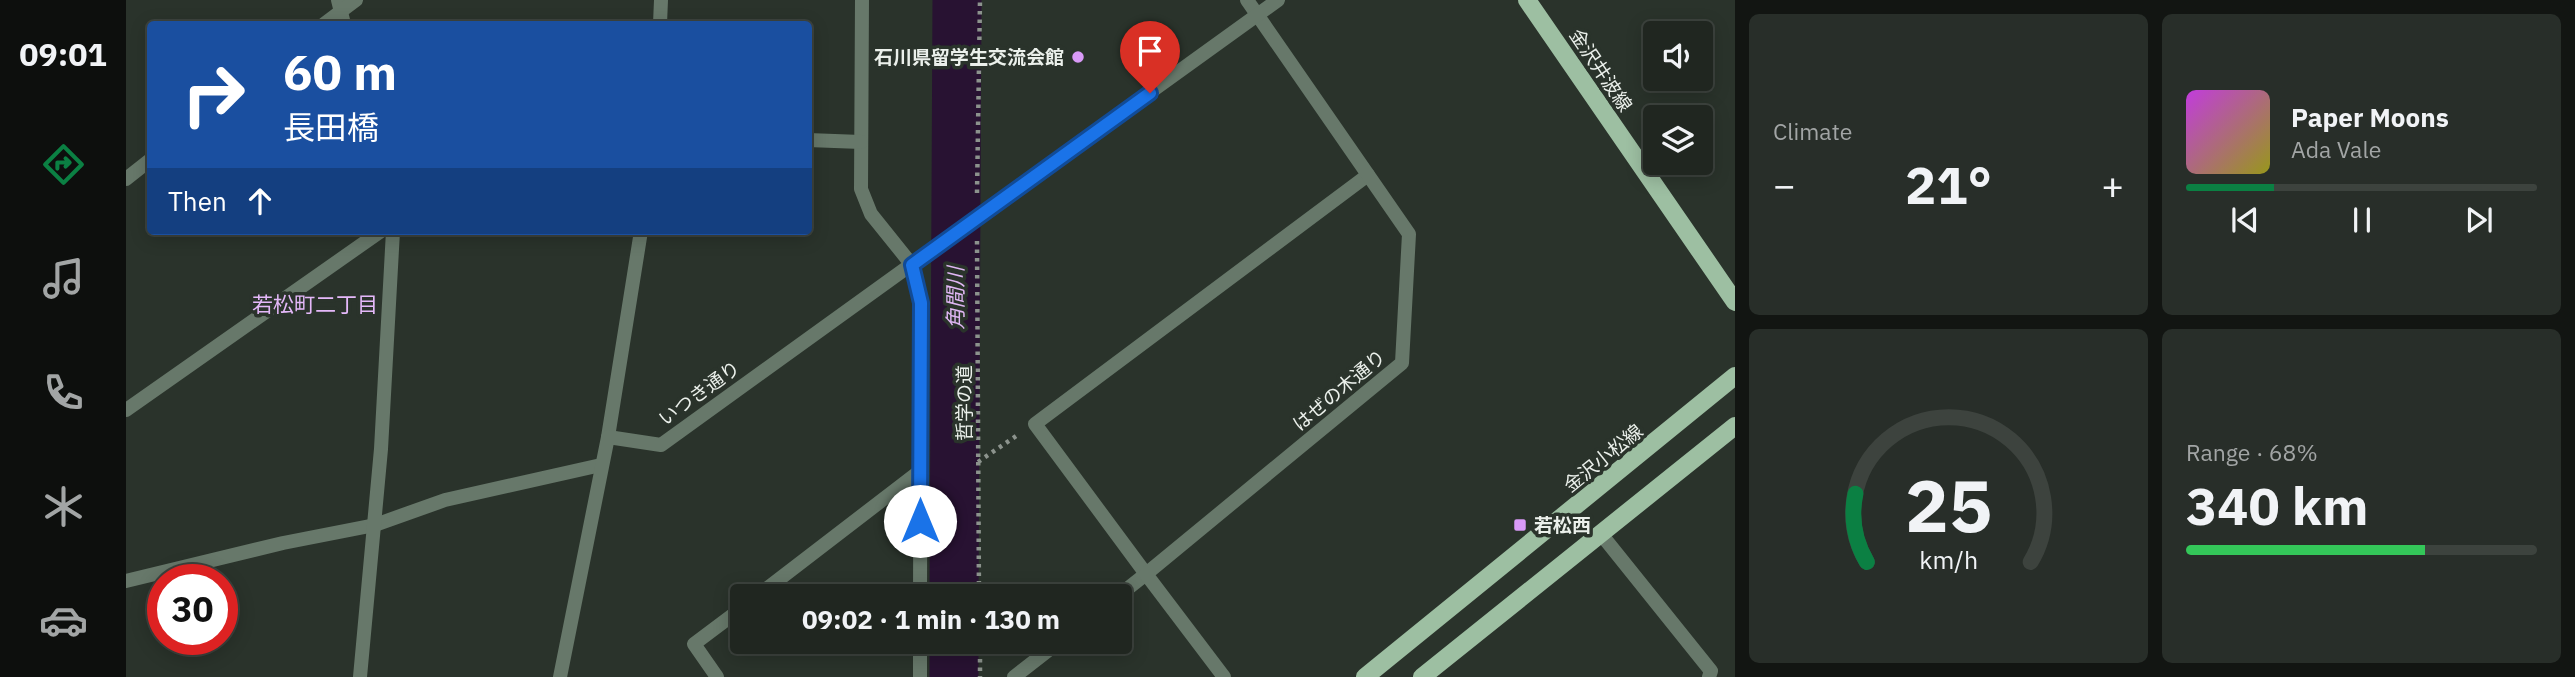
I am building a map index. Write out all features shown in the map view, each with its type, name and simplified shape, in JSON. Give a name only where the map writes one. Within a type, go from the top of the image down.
[{"type":"main road","name":"金沢井波線","points":[[1527,0],[1735,302]]},
{"type":"main road","name":"金沢小松線","points":[[1365,677],[1735,376]]},
{"type":"main road","points":[[1422,677],[1735,426]]},
{"type":"street","points":[[341,12],[356,0]]},
{"type":"street","points":[[660,21],[661,0]]},
{"type":"street","points":[[862,0],[861,189],[871,214],[912,265],[921,303],[920,584]]},
{"type":"street","name":"はぜの木通り","points":[[1132,586],[1402,363],[1409,234],[1247,0]]},
{"type":"street","points":[[976,218],[1278,0]]},
{"type":"street","points":[[812,140],[862,142]]},
{"type":"street","points":[[126,179],[147,162]]},
{"type":"street","points":[[1224,677],[1035,424],[1368,174]]},
{"type":"street","name":"いつき通り","points":[[608,437],[661,445],[976,218]]},
{"type":"street","points":[[126,410],[375,235]]},
{"type":"street","points":[[360,677],[375,526],[393,235]]},
{"type":"street","points":[[560,677],[608,437],[640,235]]},
{"type":"street","points":[[126,581],[283,543],[375,526],[445,500],[601,465]]},
{"type":"street","points":[[773,584],[920,471]]},
{"type":"street","points":[[1601,534],[1711,671],[1709,677]]},
{"type":"street","points":[[717,677],[694,645],[730,617]]},
{"type":"street","points":[[920,654],[920,677]]},
{"type":"street","points":[[1014,677],[1044,654]]},
{"type":"path","name":"哲学の道","points":[[979,584],[976,218],[980,0]]},
{"type":"path","points":[[978,462],[1035,424]]},
{"type":"path","points":[[980,654],[980,677]]},
{"type":"waterway","name":"角間川","points":[[954,584],[957,0]]},
{"type":"waterway","name":"角間川","points":[[954,654],[954,677]]},
{"type":"place","name":"石川県留学生交流会館","points":[[1078,57]]},
{"type":"place","name":"若松西","points":[[1520,525]]},
{"type":"district","name":"若松町二丁目","points":[[315,304]]},
{"type":"route","points":[[920,521],[921,303],[912,265],[1150,93]]}]
